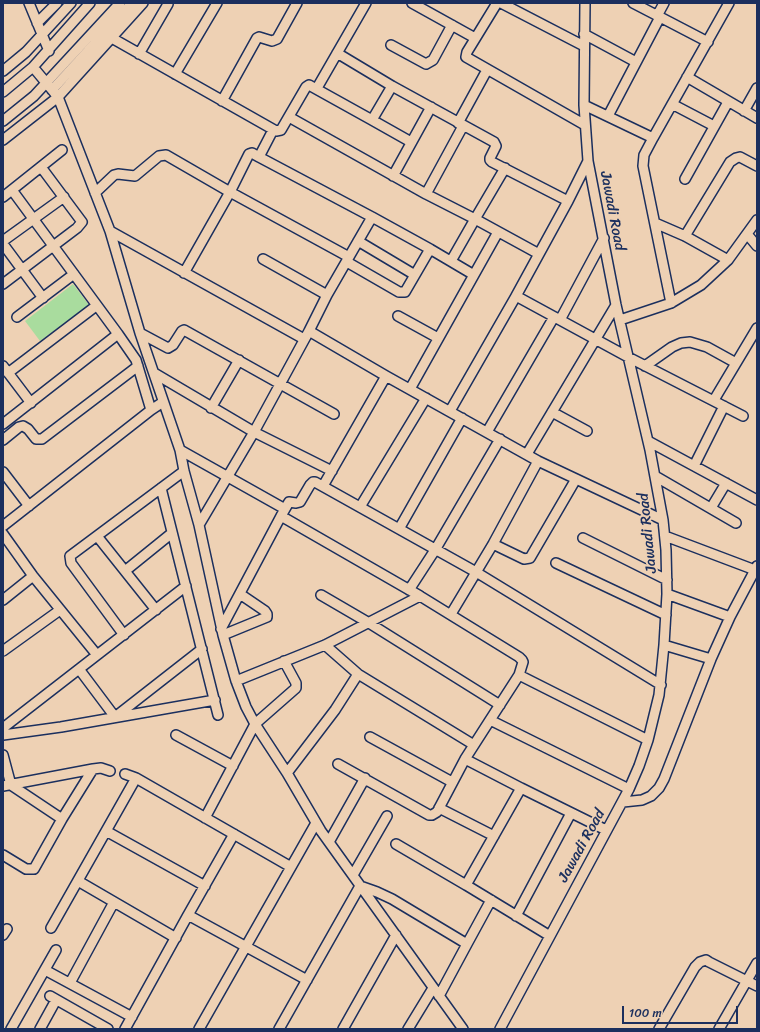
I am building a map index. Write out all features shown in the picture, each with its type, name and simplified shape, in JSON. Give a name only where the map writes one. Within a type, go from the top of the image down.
[{"type":"street","points":[[29,3],[41,35],[49,51]]},
{"type":"street","points":[[3,71],[21,57],[71,3]]},
{"type":"street","points":[[3,92],[33,67],[49,51],[90,3]]},
{"type":"street","points":[[49,86],[120,3]]},
{"type":"street","points":[[3,140],[58,97],[132,3]]},
{"type":"street","points":[[3,121],[49,86],[143,3]]},
{"type":"street","points":[[174,74],[217,3]]},
{"type":"street","points":[[222,101],[257,38],[259,37],[272,41],[278,40],[297,3]]},
{"type":"street","points":[[318,88],[366,3]]},
{"type":"street","points":[[412,3],[475,38]]},
{"type":"street","points":[[497,3],[475,38],[467,52],[466,57],[585,125]]},
{"type":"street","points":[[501,3],[584,46]]},
{"type":"street","name":"Jawadi Road","points":[[505,1028],[550,936],[606,830],[630,789],[648,740],[661,685],[667,594],[665,536],[655,476],[616,305],[588,161],[584,105],[585,3]]},
{"type":"street","points":[[633,3],[708,42]]},
{"type":"street","points":[[608,116],[664,3]]},
{"type":"street","points":[[671,303],[643,166],[644,155],[729,3]]},
{"type":"street","points":[[37,23],[53,4]]},
{"type":"street","points":[[139,54],[168,4]]},
{"type":"street","points":[[391,45],[426,64],[432,60],[452,26]]},
{"type":"street","points":[[584,34],[636,62]]},
{"type":"street","points":[[107,35],[273,130],[281,130],[306,86],[309,85],[318,88],[411,142]]},
{"type":"street","points":[[337,53],[460,125],[496,144],[490,160],[568,201]]},
{"type":"street","points":[[33,67],[58,97],[110,231],[140,333],[180,450],[184,471],[199,525],[222,632],[240,694],[255,724],[287,773],[316,823],[463,1029]]},
{"type":"street","points":[[426,194],[487,70]]},
{"type":"street","points":[[687,78],[757,118]]},
{"type":"street","points":[[372,120],[392,86]]},
{"type":"street","points":[[744,111],[757,88]]},
{"type":"street","points":[[686,179],[728,102]]},
{"type":"street","points":[[672,104],[714,126]]},
{"type":"street","points":[[584,105],[653,138]]},
{"type":"street","points":[[393,176],[431,107]]},
{"type":"street","points":[[289,117],[393,176],[539,254]]},
{"type":"street","points":[[259,157],[273,130]]},
{"type":"street","points":[[3,197],[62,150]]},
{"type":"street","points":[[184,273],[230,192],[249,154],[252,153],[430,248],[474,275]]},
{"type":"street","points":[[95,193],[114,175],[135,176],[159,156],[163,155],[169,157],[402,292],[405,292],[408,289],[430,248]]},
{"type":"street","points":[[685,236],[730,162],[740,157],[757,166]]},
{"type":"street","points":[[450,412],[516,296],[588,161]]},
{"type":"street","points":[[3,284],[77,228],[82,222],[41,167]]},
{"type":"street","points":[[451,261],[505,168]]},
{"type":"street","points":[[12,190],[132,353],[138,366],[151,410]]},
{"type":"street","points":[[3,241],[64,197]]},
{"type":"street","points":[[199,525],[226,476],[254,432],[327,295],[372,217]]},
{"type":"street","points":[[620,320],[671,303],[701,285],[728,260],[757,220]]},
{"type":"street","points":[[655,223],[685,236],[728,260]]},
{"type":"street","points":[[110,231],[304,339]]},
{"type":"street","points":[[410,389],[498,232]]},
{"type":"street","points":[[747,234],[757,246]]},
{"type":"street","points":[[487,432],[604,238]]},
{"type":"street","points":[[358,241],[415,275]]},
{"type":"street","points":[[3,244],[43,298]]},
{"type":"street","points":[[263,259],[327,295]]},
{"type":"street","points":[[18,317],[74,274]]},
{"type":"street","points":[[516,296],[628,357],[743,416]]},
{"type":"street","points":[[527,454],[616,305]]},
{"type":"street","points":[[31,403],[6,370],[96,306]]},
{"type":"street","points":[[398,316],[438,338]]},
{"type":"street","points":[[714,400],[757,328]]},
{"type":"street","points":[[140,333],[168,348],[173,345],[184,330],[334,414]]},
{"type":"street","points":[[309,331],[538,461],[663,520]]},
{"type":"street","points":[[3,424],[118,334]]},
{"type":"street","points":[[646,366],[672,347],[681,343],[690,342],[707,347],[736,363]]},
{"type":"street","points":[[211,408],[239,360]]},
{"type":"street","points":[[3,440],[19,427],[23,426],[28,429],[36,439],[42,438],[138,366]]},
{"type":"street","points":[[154,373],[254,432],[332,471]]},
{"type":"street","points":[[323,486],[386,376]]},
{"type":"street","points":[[360,507],[426,398]]},
{"type":"street","points":[[3,526],[151,410],[164,402]]},
{"type":"street","points":[[694,466],[724,406]]},
{"type":"street","points":[[552,412],[588,432]]},
{"type":"street","points":[[399,529],[462,418]]},
{"type":"street","points":[[409,590],[435,550],[500,440]]},
{"type":"street","points":[[648,442],[757,500]]},
{"type":"street","points":[[180,450],[226,476],[283,513],[451,614],[522,660],[519,675],[474,745],[435,813],[429,814],[338,764]]},
{"type":"street","points":[[451,614],[493,544],[538,461]]},
{"type":"street","points":[[124,635],[70,560],[73,553],[184,471]]},
{"type":"street","points":[[3,472],[29,506]]},
{"type":"street","points":[[655,476],[736,523]]},
{"type":"street","points":[[493,544],[524,559],[530,558],[576,479]]},
{"type":"street","points":[[222,632],[240,594],[289,502],[300,502],[311,483],[315,482],[476,572],[661,685]]},
{"type":"street","points":[[711,508],[726,483]]},
{"type":"street","points":[[161,488],[218,715]]},
{"type":"street","points":[[125,571],[172,533]]},
{"type":"street","points":[[3,534],[33,576],[97,655]]},
{"type":"street","points":[[97,536],[156,610]]},
{"type":"street","points":[[623,802],[648,798],[659,788],[667,772],[711,659],[730,617],[756,568],[665,536]]},
{"type":"street","points":[[583,538],[667,580]]},
{"type":"street","points":[[556,563],[666,615]]},
{"type":"street","points":[[3,600],[33,576]]},
{"type":"street","points":[[3,728],[186,586]]},
{"type":"street","points":[[222,632],[267,617],[265,611],[240,594]]},
{"type":"street","points":[[667,594],[730,617]]},
{"type":"street","points":[[321,595],[500,704]]},
{"type":"street","points":[[236,681],[325,645],[420,596]]},
{"type":"street","points":[[3,651],[60,610]]},
{"type":"street","points":[[325,645],[358,674],[474,745]]},
{"type":"street","points":[[664,645],[711,659]]},
{"type":"street","points":[[115,717],[202,649]]},
{"type":"street","points":[[205,818],[255,724],[296,688],[296,683],[284,661]]},
{"type":"street","points":[[79,669],[115,717]]},
{"type":"street","points":[[287,773],[336,710],[358,674]]},
{"type":"street","points":[[519,675],[648,740]]},
{"type":"street","points":[[3,735],[60,727],[215,700]]},
{"type":"street","points":[[490,720],[630,789]]},
{"type":"street","points":[[176,735],[233,766]]},
{"type":"street","points":[[370,737],[452,782]]},
{"type":"street","points":[[3,755],[7,786]]},
{"type":"street","points":[[466,759],[606,830]]},
{"type":"street","points":[[7,786],[92,769],[101,768],[110,771]]},
{"type":"street","points":[[3,855],[26,869],[34,869],[62,818],[92,769]]},
{"type":"street","points":[[125,774],[136,778],[291,867]]},
{"type":"street","points":[[50,928],[136,778]]},
{"type":"street","points":[[329,842],[365,778]]},
{"type":"street","points":[[7,786],[62,818]]},
{"type":"street","points":[[466,885],[521,788]]},
{"type":"street","points":[[439,808],[494,836]]},
{"type":"street","points":[[516,916],[571,813]]},
{"type":"street","points":[[353,875],[387,816]]},
{"type":"street","points":[[199,1029],[316,823]]},
{"type":"street","points":[[106,832],[205,886]]},
{"type":"street","points":[[125,1029],[234,834]]},
{"type":"street","points":[[396,844],[550,936]]},
{"type":"street","points":[[78,881],[176,938]]},
{"type":"street","points":[[360,886],[392,899],[467,944]]},
{"type":"street","points":[[279,1029],[360,886]]},
{"type":"street","points":[[439,996],[491,900]]},
{"type":"street","points":[[70,983],[114,902]]},
{"type":"street","points":[[188,916],[307,980]]},
{"type":"street","points":[[343,1029],[396,935]]},
{"type":"street","points":[[11,1029],[56,950]]},
{"type":"street","points":[[659,1029],[695,967],[700,962],[706,960],[757,986]]},
{"type":"street","points":[[719,1029],[757,963]]},
{"type":"street","points":[[45,970],[132,1017]]},
{"type":"street","points":[[408,1029],[434,988]]},
{"type":"street","points":[[40,1029],[53,998],[108,1029]]},
{"type":"green space","points":[[73,284],[89,305],[40,341],[25,321]]}]
